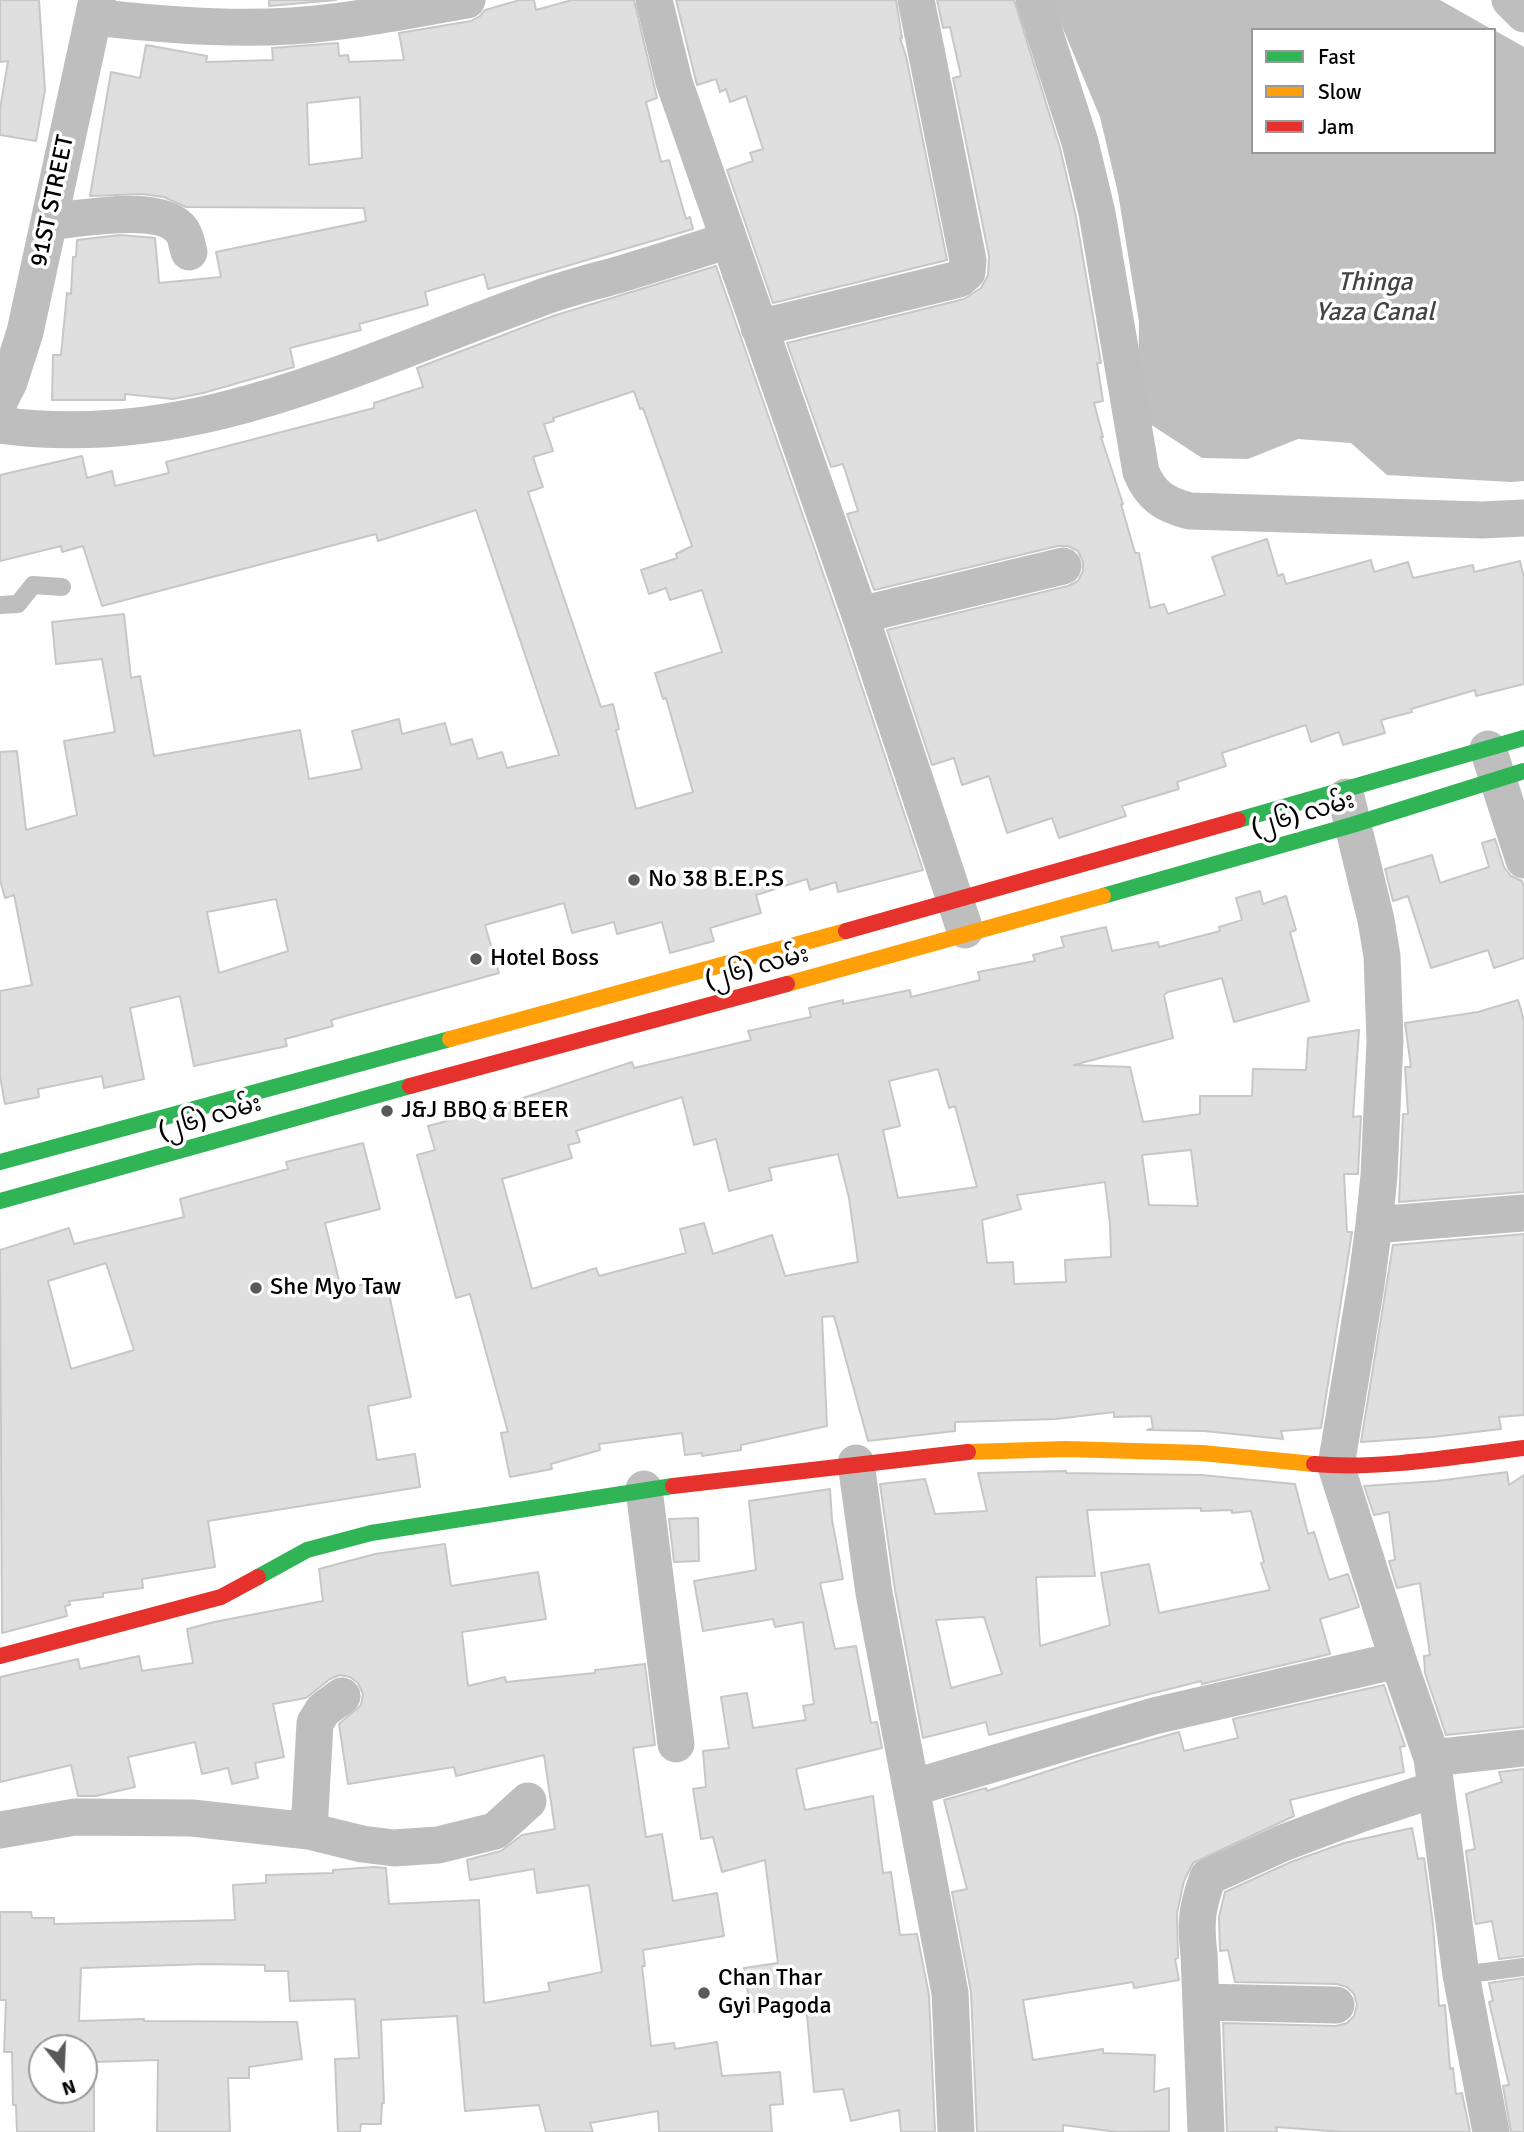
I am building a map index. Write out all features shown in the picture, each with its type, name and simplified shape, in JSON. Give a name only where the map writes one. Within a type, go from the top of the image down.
[{"type":"main road","name":"(၂၆) လမ်း","points":[[0,1201],[455,1057],[961,918],[1352,825],[1503,766],[1524,738]]},
{"type":"main road","name":"(၂၆) လမ်း","points":[[0,1162],[455,1057],[961,918],[1344,789],[1503,766]]},
{"type":"main road","points":[[0,1656],[221,1597],[307,1550],[371,1533],[557,1506],[644,1489],[964,1452],[1066,1449],[1202,1453],[1336,1466],[1435,1459],[1524,1448]]},
{"type":"street","points":[[96,9],[212,27],[293,26],[467,0]]},
{"type":"street","points":[[654,0],[674,82],[860,615],[961,918]]},
{"type":"street","points":[[759,328],[960,279],[967,272],[968,260],[916,0]]},
{"type":"street","points":[[1034,0],[1080,142],[1097,213],[1141,472],[1148,487],[1159,499],[1190,511],[1482,520],[1524,518]]},
{"type":"street","points":[[1510,0],[1524,13]]},
{"type":"street","name":"91ST STREET","points":[[0,400],[9,382],[24,332],[96,9]]},
{"type":"street","points":[[49,222],[139,213],[164,218],[182,231],[189,252]]},
{"type":"street","points":[[0,425],[33,429],[130,428],[179,421],[255,402],[352,371],[537,299],[728,240]]},
{"type":"street","points":[[860,615],[1063,566]]},
{"type":"street","points":[[1503,766],[1524,860]]},
{"type":"street","points":[[1344,789],[1376,920],[1382,956],[1385,1041],[1374,1225],[1336,1466],[1434,1773],[1461,1975],[1490,2132]]},
{"type":"street","points":[[1374,1225],[1524,1213]]},
{"type":"street","points":[[856,1464],[874,1593],[950,1993],[956,2132]]},
{"type":"street","points":[[644,1489],[676,1744]]},
{"type":"street","points":[[912,1788],[1154,1716],[1398,1660]]},
{"type":"street","points":[[309,1831],[315,1723],[323,1710],[342,1696]]},
{"type":"street","points":[[1206,2132],[1197,1918],[1198,1906],[1208,1877],[1283,1843],[1360,1814],[1434,1773],[1524,1748]]},
{"type":"street","points":[[0,1830],[75,1816],[192,1818],[309,1831],[362,1844],[394,1848],[439,1845],[495,1831],[528,1801]]},
{"type":"street","points":[[1201,2002],[1336,2005]]},
{"type":"lane","points":[[0,605],[18,604],[33,584],[62,587]]},
{"type":"lane","points":[[1461,1975],[1524,1967]]},
{"type":"water","name":"Thinga Yaza Canal","points":[[1051,0],[1440,0],[1489,28],[1251,28],[1251,154],[1496,154],[1496,31],[1524,47],[1524,481],[1387,475],[1351,443],[1298,439],[1248,459],[1202,458],[1150,424],[1138,388],[1139,322],[1118,193],[1100,117]]},
{"type":"building","points":[[0,0],[39,0],[45,90],[36,141],[0,135],[0,109],[8,61],[0,62]]},
{"type":"building","points":[[269,0],[336,0],[269,6]]},
{"type":"building","points":[[520,0],[534,0],[536,10],[572,0],[634,0],[657,98],[646,102],[661,162],[669,160],[686,219],[690,217],[693,229],[488,289],[484,274],[425,292],[428,305],[359,324],[361,330],[290,348],[294,367],[203,393],[173,399],[125,394],[125,400],[52,400],[53,355],[61,355],[67,293],[71,294],[77,240],[120,235],[155,238],[159,283],[221,277],[216,252],[366,221],[364,208],[186,207],[164,197],[142,194],[90,196],[111,72],[140,78],[146,45],[207,56],[206,62],[273,60],[272,48],[338,43],[339,56],[348,55],[349,62],[404,60],[399,33],[471,21],[485,10]],"holes":[[[360,97],[362,158],[309,165],[307,103]]]},
{"type":"building","points":[[676,0],[896,0],[900,38],[906,56],[947,260],[773,303],[727,170],[753,161],[750,153],[763,149],[746,96],[730,102],[726,89],[720,92],[716,79],[697,85]]},
{"type":"building","points":[[937,0],[1014,0],[1060,148],[1076,217],[1101,363],[1097,363],[1103,401],[1094,403],[1101,437],[1123,504],[1135,553],[1139,553],[1150,608],[1164,604],[1168,614],[1225,595],[1212,557],[1267,539],[1278,576],[1283,574],[1286,584],[1371,560],[1374,572],[1408,562],[1413,578],[1473,565],[1474,572],[1520,561],[1524,578],[1524,684],[1476,696],[1475,690],[1411,709],[1412,712],[1381,720],[1385,733],[1343,745],[1339,732],[1311,742],[1306,725],[1222,753],[1226,766],[1177,782],[1179,789],[1122,806],[1126,816],[1059,838],[1052,818],[1007,833],[989,776],[962,785],[954,758],[932,765],[887,630],[1068,586],[1078,581],[1083,571],[1083,562],[1078,551],[1068,546],[1058,546],[874,590],[847,514],[858,511],[843,464],[831,467],[787,343],[964,299],[981,288],[988,275],[989,256],[953,78],[961,76],[950,27],[943,28]]},
{"type":"building","points":[[716,266],[923,870],[838,892],[836,882],[810,890],[807,879],[756,895],[761,913],[710,928],[714,941],[670,953],[662,922],[617,934],[614,922],[572,933],[564,903],[485,925],[499,973],[331,1020],[333,1026],[285,1039],[287,1046],[194,1066],[180,996],[130,1008],[144,1079],[104,1088],[102,1076],[38,1089],[39,1097],[5,1104],[0,1076],[0,991],[32,985],[14,895],[5,898],[0,880],[0,752],[17,751],[26,830],[77,815],[64,741],[115,732],[102,659],[56,664],[52,622],[124,614],[131,678],[140,676],[154,756],[300,730],[309,779],[362,769],[352,731],[399,719],[402,734],[445,723],[451,745],[472,739],[478,759],[502,752],[507,768],[559,755],[476,510],[378,541],[376,534],[102,606],[83,546],[62,552],[61,546],[0,561],[0,475],[82,456],[87,478],[112,471],[115,486],[169,473],[166,462],[374,408],[374,403],[423,387],[417,368],[553,316]],"holes":[[[634,391],[640,409],[643,408],[692,546],[676,554],[677,558],[641,570],[649,594],[666,588],[670,600],[702,590],[722,652],[655,673],[663,699],[666,698],[693,792],[636,809],[616,730],[619,729],[613,704],[601,707],[528,492],[543,487],[533,457],[553,451],[544,424],[554,421],[553,418]],[[276,899],[288,951],[219,973],[207,912]]]},
{"type":"building","points":[[1495,839],[1504,867],[1511,876],[1522,881],[1524,888],[1524,958],[1494,968],[1488,950],[1431,968],[1408,896],[1393,901],[1385,869],[1432,855],[1440,883],[1489,867],[1482,843]]},
{"type":"building","points":[[1260,891],[1263,904],[1286,896],[1296,930],[1290,932],[1309,1001],[1234,1022],[1222,978],[1168,992],[1164,995],[1173,1038],[1074,1065],[1130,1067],[1143,1122],[1200,1114],[1200,1096],[1252,1096],[1253,1069],[1306,1070],[1308,1038],[1359,1030],[1353,1117],[1361,1116],[1358,1174],[1344,1174],[1347,1232],[1352,1232],[1321,1428],[1281,1431],[1283,1439],[1204,1431],[1147,1430],[1153,1428],[1151,1416],[1114,1417],[1114,1412],[1056,1419],[955,1422],[955,1431],[868,1441],[834,1316],[822,1317],[827,1426],[741,1445],[741,1450],[702,1456],[702,1453],[685,1455],[682,1433],[599,1444],[600,1450],[551,1464],[552,1469],[510,1477],[501,1433],[508,1432],[470,1294],[456,1298],[417,1155],[435,1150],[428,1126],[484,1111],[632,1062],[634,1068],[751,1040],[748,1031],[811,1017],[809,1008],[910,990],[911,997],[980,980],[978,972],[1035,961],[1033,955],[1064,947],[1061,937],[1106,927],[1112,951],[1158,942],[1159,947],[1220,931],[1219,927],[1242,920],[1236,898]],"holes":[[[938,1069],[949,1108],[955,1106],[977,1187],[898,1198],[883,1130],[900,1126],[889,1081]],[[682,1097],[694,1145],[716,1139],[729,1191],[772,1180],[769,1168],[838,1154],[849,1198],[858,1262],[785,1276],[772,1235],[713,1254],[704,1223],[680,1229],[686,1253],[599,1276],[596,1268],[532,1289],[502,1179],[572,1158],[568,1145],[580,1142],[576,1131]],[[1191,1150],[1198,1206],[1149,1205],[1142,1155]],[[1105,1182],[1111,1257],[1065,1260],[1066,1282],[1014,1284],[1013,1262],[987,1263],[982,1220],[1021,1209],[1017,1195]]]},
{"type":"building","points":[[1518,1000],[1524,1020],[1524,1192],[1399,1202],[1403,1114],[1408,1114],[1405,1067],[1411,1067],[1405,1023],[1478,1012]]},
{"type":"building","points":[[363,1143],[380,1209],[325,1223],[341,1289],[386,1280],[411,1397],[368,1406],[377,1460],[415,1454],[420,1487],[208,1521],[215,1567],[142,1579],[143,1588],[69,1601],[70,1605],[65,1606],[67,1616],[2,1633],[0,1250],[69,1228],[74,1244],[184,1217],[180,1199],[288,1169],[286,1162]],"holes":[[[106,1263],[134,1350],[71,1369],[48,1281]]]},
{"type":"building","points":[[1524,1234],[1524,1415],[1499,1417],[1501,1429],[1361,1442],[1393,1245]]},
{"type":"building","points":[[1066,1471],[1201,1475],[1295,1484],[1308,1534],[1314,1532],[1329,1580],[1348,1574],[1359,1607],[1320,1619],[1330,1654],[1202,1684],[1201,1681],[989,1735],[986,1722],[923,1738],[895,1590],[880,1484],[925,1479],[935,1514],[987,1511],[978,1473]],"holes":[[[1201,1508],[1201,1511],[1232,1510],[1232,1513],[1251,1511],[1264,1562],[1261,1563],[1270,1590],[1159,1613],[1149,1564],[1101,1573],[1110,1625],[1040,1646],[1036,1577],[1095,1576],[1087,1510]],[[984,1617],[1002,1674],[951,1688],[936,1620]]]},
{"type":"building","points":[[1507,1472],[1509,1485],[1524,1475],[1524,1727],[1446,1735],[1425,1673],[1424,1656],[1430,1655],[1420,1583],[1397,1588],[1389,1561],[1395,1560],[1389,1512],[1374,1515],[1364,1486],[1437,1481]]},
{"type":"building","points":[[830,1489],[832,1520],[843,1579],[820,1583],[835,1649],[856,1646],[871,1723],[877,1722],[882,1748],[796,1769],[805,1810],[873,1796],[883,1873],[891,1872],[900,1935],[917,1934],[929,1995],[935,2132],[901,2132],[899,2110],[851,2121],[843,2089],[814,2092],[806,2004],[751,2012],[744,1968],[778,1963],[765,1860],[722,1872],[713,1837],[701,1839],[693,1789],[706,1787],[703,1751],[729,1748],[721,1697],[747,1693],[753,1728],[806,1720],[803,1706],[814,1704],[803,1622],[775,1627],[773,1619],[703,1631],[694,1581],[756,1570],[749,1501]]},
{"type":"building","points":[[698,1518],[699,1561],[674,1562],[669,1519]]},
{"type":"building","points":[[445,1544],[451,1586],[538,1572],[546,1619],[462,1632],[468,1686],[505,1677],[506,1682],[595,1673],[595,1670],[645,1664],[655,1745],[633,1748],[646,1837],[662,1834],[673,1901],[717,1893],[724,1936],[643,1950],[645,1966],[642,1966],[651,2046],[674,2043],[675,2049],[717,2042],[722,2076],[780,2072],[783,2104],[770,2105],[772,2132],[659,2132],[658,2111],[590,2123],[593,2132],[546,2132],[539,2105],[465,2111],[457,2016],[381,2020],[384,2103],[381,2124],[361,2124],[360,2132],[338,2132],[335,2059],[359,2058],[355,1999],[290,2001],[288,1971],[265,1971],[265,1965],[206,1964],[81,1968],[79,2021],[144,2019],[297,2022],[302,2059],[249,2067],[249,2078],[228,2078],[230,2132],[157,2132],[158,2060],[98,2062],[98,2034],[28,2034],[28,2104],[94,2104],[94,2132],[17,2132],[16,2105],[13,2105],[12,2052],[4,2052],[6,2000],[0,2000],[0,1912],[31,1912],[32,1918],[54,1918],[54,1924],[235,1920],[233,1885],[266,1883],[266,1875],[386,1868],[389,1904],[479,1900],[484,2003],[550,1991],[548,1983],[602,1972],[589,1885],[537,1893],[534,1869],[470,1880],[467,1860],[501,1851],[522,1835],[555,1829],[544,1755],[456,1776],[454,1767],[348,1784],[339,1724],[361,1705],[363,1694],[358,1683],[350,1677],[340,1675],[330,1679],[306,1698],[273,1704],[284,1757],[255,1763],[258,1778],[232,1784],[228,1768],[202,1774],[195,1742],[128,1757],[135,1787],[96,1796],[78,1796],[71,1765],[0,1782],[0,1677],[78,1659],[80,1669],[139,1656],[142,1671],[193,1663],[187,1629],[323,1601],[319,1569],[375,1554]]},
{"type":"building","points":[[1384,1685],[1405,1746],[1400,1747],[1404,1772],[1290,1800],[1294,1816],[1193,1863],[1184,1881],[1177,1913],[1178,1958],[1175,1959],[1179,1980],[1134,1988],[1133,1982],[1023,2000],[1033,2060],[1103,2049],[1103,2053],[1155,2055],[1154,2092],[1169,2088],[1169,2131],[1118,2132],[1063,2125],[1063,2132],[977,2132],[971,1992],[952,1892],[967,1889],[944,1800],[986,1788],[987,1791],[1179,1732],[1184,1751],[1238,1738],[1233,1719]]},
{"type":"building","points":[[1524,1769],[1524,1956],[1499,1959],[1492,1921],[1476,1924],[1475,1921],[1466,1851],[1475,1849],[1466,1794],[1502,1782],[1499,1772]]},
{"type":"building","points":[[1412,1828],[1418,1859],[1424,1858],[1433,1924],[1439,2006],[1445,2005],[1450,2069],[1453,2068],[1456,2094],[1462,2093],[1470,2132],[1343,2132],[1276,2127],[1277,2132],[1227,2132],[1223,2023],[1336,2026],[1347,2023],[1354,2016],[1357,2005],[1354,1994],[1347,1987],[1337,1984],[1235,1982],[1228,1950],[1220,1951],[1219,1917],[1225,1892],[1291,1862],[1344,1843]]},
{"type":"building","points":[[1524,1978],[1524,2132],[1511,2132],[1503,2086],[1509,2085],[1489,2002],[1493,2001],[1489,1983]]},
{"type":"traffic: fast","points":[[1238,820],[1524,738]]},
{"type":"traffic: fast","points":[[1103,896],[1352,825],[1524,771]]},
{"type":"traffic: fast","points":[[0,1162],[450,1039]]},
{"type":"traffic: fast","points":[[0,1201],[410,1086]]},
{"type":"traffic: fast","points":[[258,1577],[307,1550],[371,1533],[673,1486]]},
{"type":"traffic: slow","points":[[787,984],[1103,896]]},
{"type":"traffic: slow","points":[[450,1039],[846,931]]},
{"type":"traffic: slow","points":[[968,1452],[1066,1449],[1202,1453],[1314,1464]]},
{"type":"traffic: jam","points":[[846,931],[1238,820]]},
{"type":"traffic: jam","points":[[410,1086],[787,984]]},
{"type":"traffic: jam","points":[[1314,1464],[1392,1464],[1524,1448]]},
{"type":"traffic: jam","points":[[673,1486],[968,1452]]},
{"type":"traffic: jam","points":[[0,1656],[221,1597],[258,1577]]},
{"type":"place","name":"No 38 B.E.P.S","points":[[634,880]]},
{"type":"place","name":"Hotel Boss","points":[[476,959]]},
{"type":"place","name":"J&J BBQ & BEER","points":[[387,1111]]},
{"type":"place","name":"She Myo Taw","points":[[256,1288]]},
{"type":"place","name":"Chan Thar Gyi Pagoda","points":[[704,1993]]}]
